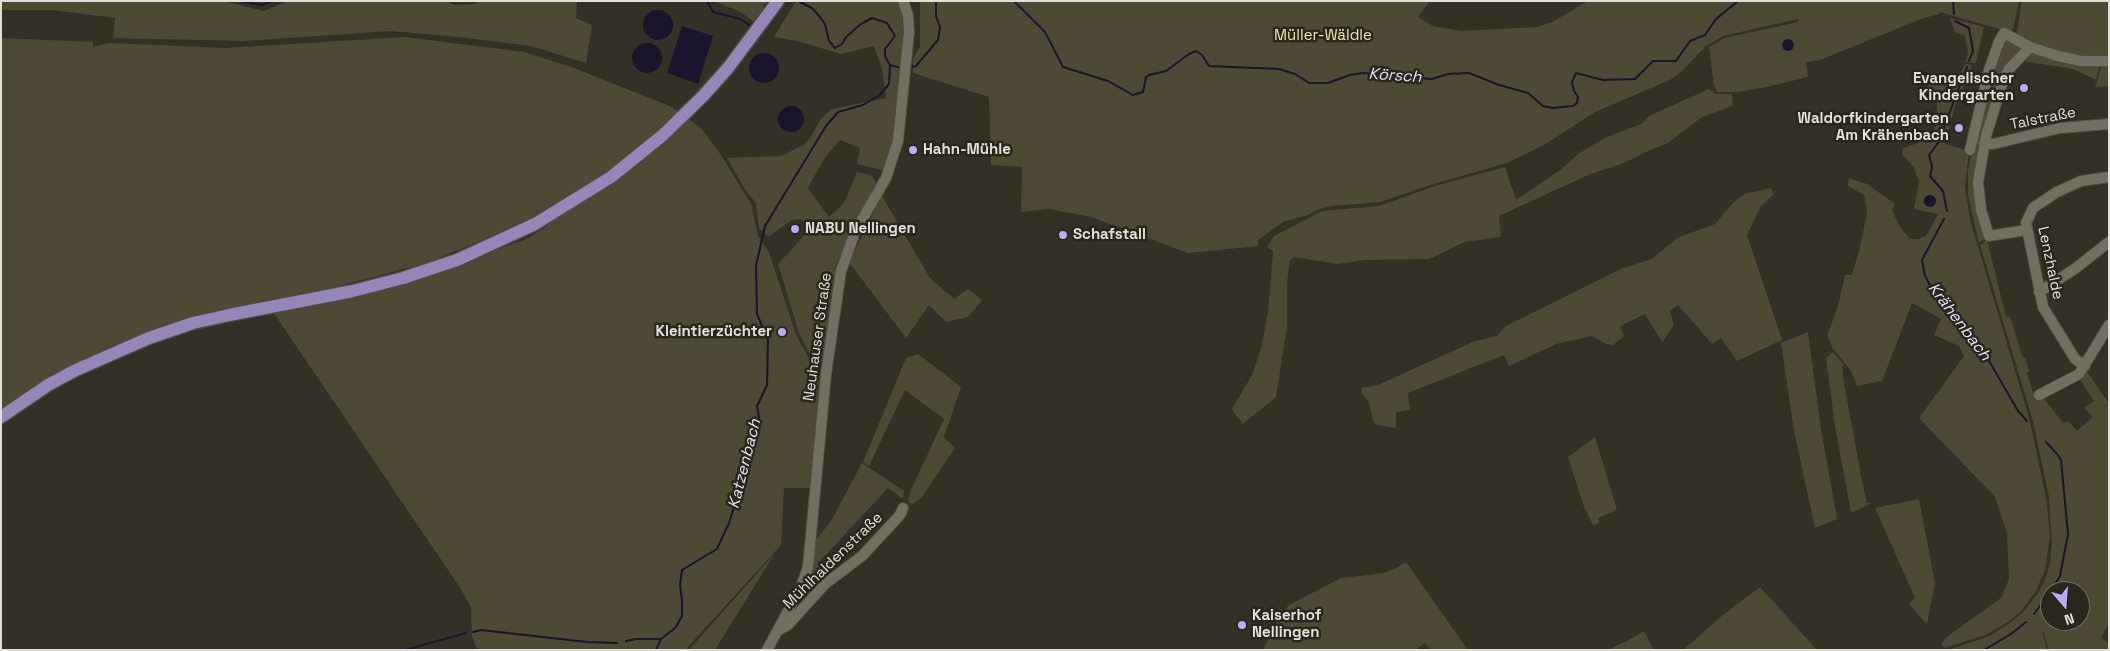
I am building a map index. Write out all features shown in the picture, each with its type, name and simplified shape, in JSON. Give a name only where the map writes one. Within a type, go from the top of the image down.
[{"type":"main road","points":[[1,417],[40,390],[76,370],[118,350],[161,333],[236,313],[375,286],[432,269],[491,245],[535,224],[564,208],[611,177],[685,115],[749,43],[778,1]]},
{"type":"street","name":"Neuhauser Straße","points":[[767,650],[801,587],[808,567],[826,374],[841,271],[855,232],[890,168],[898,141],[909,22],[903,1]]},
{"type":"street","points":[[1970,150],[1990,66],[2004,33],[2030,47],[2077,60],[2109,61]]},
{"type":"street","points":[[2027,230],[1992,237],[1987,233],[1980,205],[1978,182],[1984,144],[2004,78],[2011,67],[2030,47]]},
{"type":"street","name":"Talstraße","points":[[1984,144],[1993,144],[2060,128],[2109,124]]},
{"type":"street","name":"Lenzhalde","points":[[2085,366],[2075,359],[2045,311],[2027,230],[2027,221],[2030,213],[2044,200],[2073,184],[2109,177]]},
{"type":"street","points":[[2040,292],[2068,274],[2109,242]]},
{"type":"street","points":[[2040,394],[2077,375],[2085,366],[2109,325]]},
{"type":"street","name":"Mühlhaldenstraße","points":[[778,630],[788,625],[825,584],[862,556],[900,515],[903,508]]},
{"type":"green space","points":[[1,1],[223,1],[264,11],[289,1],[446,1],[455,5],[475,4],[479,1],[577,1],[576,18],[592,25],[586,63],[531,46],[391,31],[244,41],[113,38],[115,18],[52,10],[1,10]]},
{"type":"green space","points":[[713,1],[769,1],[764,5],[759,22],[753,21],[741,12]]},
{"type":"green space","points":[[796,1],[897,1],[902,12],[904,39],[892,143],[883,170],[857,164],[860,148],[840,140],[824,159],[808,188],[829,217],[844,203],[857,172],[871,175],[876,183],[836,265],[822,363],[814,363],[798,330],[778,264],[803,237],[807,226],[800,219],[792,220],[768,237],[759,228],[756,203],[746,191],[727,158],[781,156],[805,144],[821,118],[832,109],[886,98],[882,69],[874,46],[841,54],[797,41],[774,37]]},
{"type":"green space","name":"Müller-Wäldle","points":[[918,1],[1430,1],[1418,17],[1433,26],[1461,31],[1537,27],[1552,22],[1588,1],[2019,1],[2013,29],[2010,32],[1940,12],[1820,60],[1806,62],[1808,77],[1737,92],[1718,92],[1714,86],[1709,47],[1725,38],[1798,22],[1798,19],[1723,36],[1706,46],[1682,71],[1670,80],[1595,112],[1544,145],[1507,163],[1380,202],[1318,209],[1308,215],[1283,222],[1258,240],[1258,246],[1188,253],[1091,217],[1049,209],[1021,212],[1022,167],[991,165],[989,97],[913,73],[913,59],[920,47],[920,3]]},
{"type":"green space","points":[[2022,1],[2109,1],[2109,59],[2059,54],[2017,36]]},
{"type":"green space","points":[[1950,18],[1984,27],[1976,63],[1965,62],[1968,54],[1965,35],[1955,33]]},
{"type":"green space","points":[[405,37],[524,52],[574,68],[672,107],[701,128],[721,155],[751,204],[758,236],[769,252],[796,335],[819,376],[812,488],[784,488],[781,545],[685,650],[481,650],[476,647],[472,636],[471,608],[461,589],[273,312],[411,280],[524,240],[548,226],[522,223],[430,262],[328,289],[237,307],[144,333],[75,365],[1,408],[1,38],[93,42],[93,47],[109,43],[225,48]]},
{"type":"green space","points":[[2004,39],[2023,47],[2008,66],[1978,165],[1986,238],[1979,243],[1968,196],[1968,170],[1988,77]]},
{"type":"green space","points":[[2029,51],[2100,65],[2096,80],[2073,69],[2023,61]]},
{"type":"green space","points":[[2109,63],[2109,86],[2095,87],[2102,65]]},
{"type":"green space","points":[[1965,64],[1972,65],[1954,109],[1945,144],[1969,151],[1965,186],[1970,220],[2030,421],[2046,498],[2050,535],[2045,570],[2036,591],[2022,610],[2008,622],[1985,635],[1944,648],[1941,643],[1952,633],[2001,598],[2009,579],[2007,533],[1995,497],[1919,418],[1964,356],[1959,346],[1934,335],[1941,319],[1912,303],[1882,381],[1857,386],[1851,371],[1832,347],[1827,336],[1838,306],[1845,275],[1852,275],[1867,213],[1864,195],[1848,186],[1849,178],[1867,184],[1895,204],[1892,210],[1900,227],[1910,239],[1926,236],[1938,214],[1914,209],[1919,181],[1914,168],[1902,154],[1903,148],[1918,143],[1932,134],[1937,124],[1937,98],[1927,86],[1931,76],[1941,80],[1958,78]]},
{"type":"green space","points":[[1709,89],[1716,94],[1732,94],[1733,106],[1702,117],[1668,143],[1624,163],[1588,175],[1499,216],[1501,237],[1465,242],[1429,259],[1364,260],[1338,264],[1295,257],[1290,260],[1287,283],[1287,327],[1276,397],[1243,424],[1234,413],[1232,409],[1252,375],[1261,348],[1268,312],[1273,251],[1267,247],[1274,236],[1322,211],[1379,206],[1435,186],[1505,167],[1516,200],[1560,170],[1578,154],[1606,137],[1642,124],[1649,116]]},
{"type":"green space","points":[[1771,188],[1774,194],[1761,206],[1747,235],[1782,340],[1737,361],[1721,338],[1712,344],[1678,305],[1670,311],[1674,325],[1662,342],[1645,314],[1620,326],[1624,336],[1613,345],[1606,344],[1592,336],[1556,344],[1509,366],[1504,355],[1408,393],[1410,410],[1396,412],[1396,428],[1376,425],[1373,421],[1369,402],[1362,394],[1362,388],[1378,385],[1475,341],[1497,336],[1506,326],[1623,268],[1652,259],[1677,238],[1715,224],[1733,203],[1744,194]]},
{"type":"green space","points":[[882,196],[930,278],[954,299],[968,289],[982,300],[968,317],[946,322],[929,305],[906,338],[849,262]]},
{"type":"green space","points":[[1987,240],[2006,317],[2010,316],[2022,356],[2026,359],[2029,371],[2027,373],[2035,399],[2042,396],[2063,423],[2068,421],[2077,431],[2093,417],[2084,408],[2094,401],[2078,377],[2086,370],[2109,404],[2109,623],[2101,638],[2109,643],[2109,650],[2049,650],[2043,631],[2090,631],[2090,581],[2044,581],[2050,564],[2052,543],[2049,497],[2033,421],[1980,245]]},
{"type":"green space","points":[[1808,332],[1821,429],[1837,519],[1815,528],[1794,431],[1781,343]]},
{"type":"green space","points":[[1833,352],[1844,365],[1842,366],[1843,377],[1862,481],[1867,503],[1872,503],[1851,513],[1835,426],[1826,358]]},
{"type":"green space","points":[[918,354],[961,387],[944,437],[955,448],[922,497],[912,505],[908,501],[910,492],[944,419],[905,390],[869,466],[863,462],[906,358]]},
{"type":"green space","points":[[1595,437],[1617,510],[1598,518],[1599,523],[1593,525],[1584,507],[1568,457]]},
{"type":"green space","points":[[862,463],[904,491],[903,499],[888,488],[818,563],[827,578],[804,600],[800,598],[815,541],[831,521]]},
{"type":"green space","points":[[1919,499],[1935,583],[1927,624],[1909,604],[1915,598],[1875,508]]},
{"type":"green space","points":[[775,553],[715,650],[689,650]]},
{"type":"green space","points":[[1406,562],[1468,650],[1430,650],[1425,643],[1415,650],[1263,650],[1279,617],[1289,605],[1341,578],[1384,573]]},
{"type":"green space","points":[[1760,587],[1817,650],[1683,650],[1724,614]]},
{"type":"green space","points":[[2040,589],[2040,631],[2043,631],[2047,650],[1948,650],[1990,636],[2024,611]]},
{"type":"green space","points":[[1644,631],[1654,650],[1607,650],[1627,641]]},
{"type":"shaded area","points":[[658,10],[669,14],[673,25],[669,36],[658,40],[647,36],[643,25],[647,14]]},
{"type":"shaded area","points":[[682,26],[713,36],[698,84],[667,73]]},
{"type":"shaded area","points":[[1788,39],[1794,45],[1788,51],[1782,45]]},
{"type":"shaded area","points":[[647,43],[658,47],[662,58],[658,69],[647,73],[636,69],[632,58],[636,47]]},
{"type":"shaded area","points":[[764,53],[775,57],[779,68],[775,79],[764,83],[753,79],[749,68],[753,57]]},
{"type":"shaded area","points":[[791,106],[800,110],[804,119],[800,128],[791,132],[782,128],[778,119],[782,110]]},
{"type":"shaded area","points":[[1928,195],[1932,195],[1936,201],[1932,207],[1928,207],[1924,203],[1924,199]]},
{"type":"waterway","name":"Körsch","points":[[239,1],[262,5],[272,1]]},
{"type":"waterway","name":"Körsch","points":[[707,1],[713,12],[740,19],[752,27]]},
{"type":"waterway","name":"Körsch","points":[[798,1],[812,8],[820,17],[825,24],[829,41],[835,48],[842,44],[846,37],[861,24],[872,18],[887,23],[895,36],[885,49],[885,56],[890,65],[901,68]]},
{"type":"waterway","name":"Körsch","points":[[908,68],[916,66],[938,40],[940,27],[936,16],[936,1]]},
{"type":"waterway","name":"Körsch","points":[[1014,1],[1045,32],[1063,67],[1108,81],[1133,95],[1143,92],[1146,77],[1166,71],[1196,51],[1202,55],[1209,66],[1279,69],[1295,74],[1309,83],[1328,83],[1350,75],[1363,73],[1432,79],[1448,74],[1469,73],[1499,85],[1528,93],[1543,106],[1553,108],[1573,106],[1577,103],[1578,97],[1572,82],[1576,73],[1603,80],[1635,79],[1653,61],[1676,61],[1690,41],[1705,35],[1716,19],[1738,1]]},
{"type":"waterway","name":"Krähenbach","points":[[1953,1],[1954,14]]},
{"type":"waterway","name":"Krähenbach","points":[[1955,21],[1969,28],[1973,51],[1969,61]]},
{"type":"waterway","name":"Katzenbach","points":[[656,650],[661,639],[676,627],[682,616],[680,585],[682,570],[717,549],[729,523],[740,487],[741,467],[754,439],[759,418],[757,406],[767,385],[768,340],[757,314],[756,266],[765,226],[826,126],[838,112],[863,105],[880,95],[889,84],[890,65]]},
{"type":"waterway","name":"Krähenbach","points":[[1947,211],[1943,191],[1930,176],[1932,167],[1929,155],[1938,143],[1967,67]]},
{"type":"waterway","name":"Krähenbach","points":[[1944,219],[1922,260],[1925,276],[1937,298],[1985,354],[2018,411],[2027,421]]},
{"type":"waterway","name":"Krähenbach","points":[[2046,442],[2061,460],[2068,534],[2060,576],[2057,581]]},
{"type":"waterway","name":"Krähenbach","points":[[2034,614],[2040,606]]},
{"type":"waterway","name":"Krähenbach","points":[[1984,650],[2011,634],[2026,622]]},
{"type":"waterway","points":[[473,632],[481,630],[587,642],[617,643]]},
{"type":"waterway","points":[[405,650],[466,633]]},
{"type":"waterway","points":[[626,641],[661,639]]},
{"type":"place","name":"Evangelischer Kindergarten","points":[[2024,88]]},
{"type":"place","name":"Waldorfkindergarten Am Krähenbach","points":[[1959,128]]},
{"type":"place","name":"Hahn-Mühle","points":[[913,150]]},
{"type":"place","name":"NABU Nellingen","points":[[795,229]]},
{"type":"place","name":"Schafstall","points":[[1063,235]]},
{"type":"place","name":"Kleintierzüchter","points":[[782,332]]},
{"type":"place","name":"Kaiserhof Nellingen","points":[[1242,625]]}]
